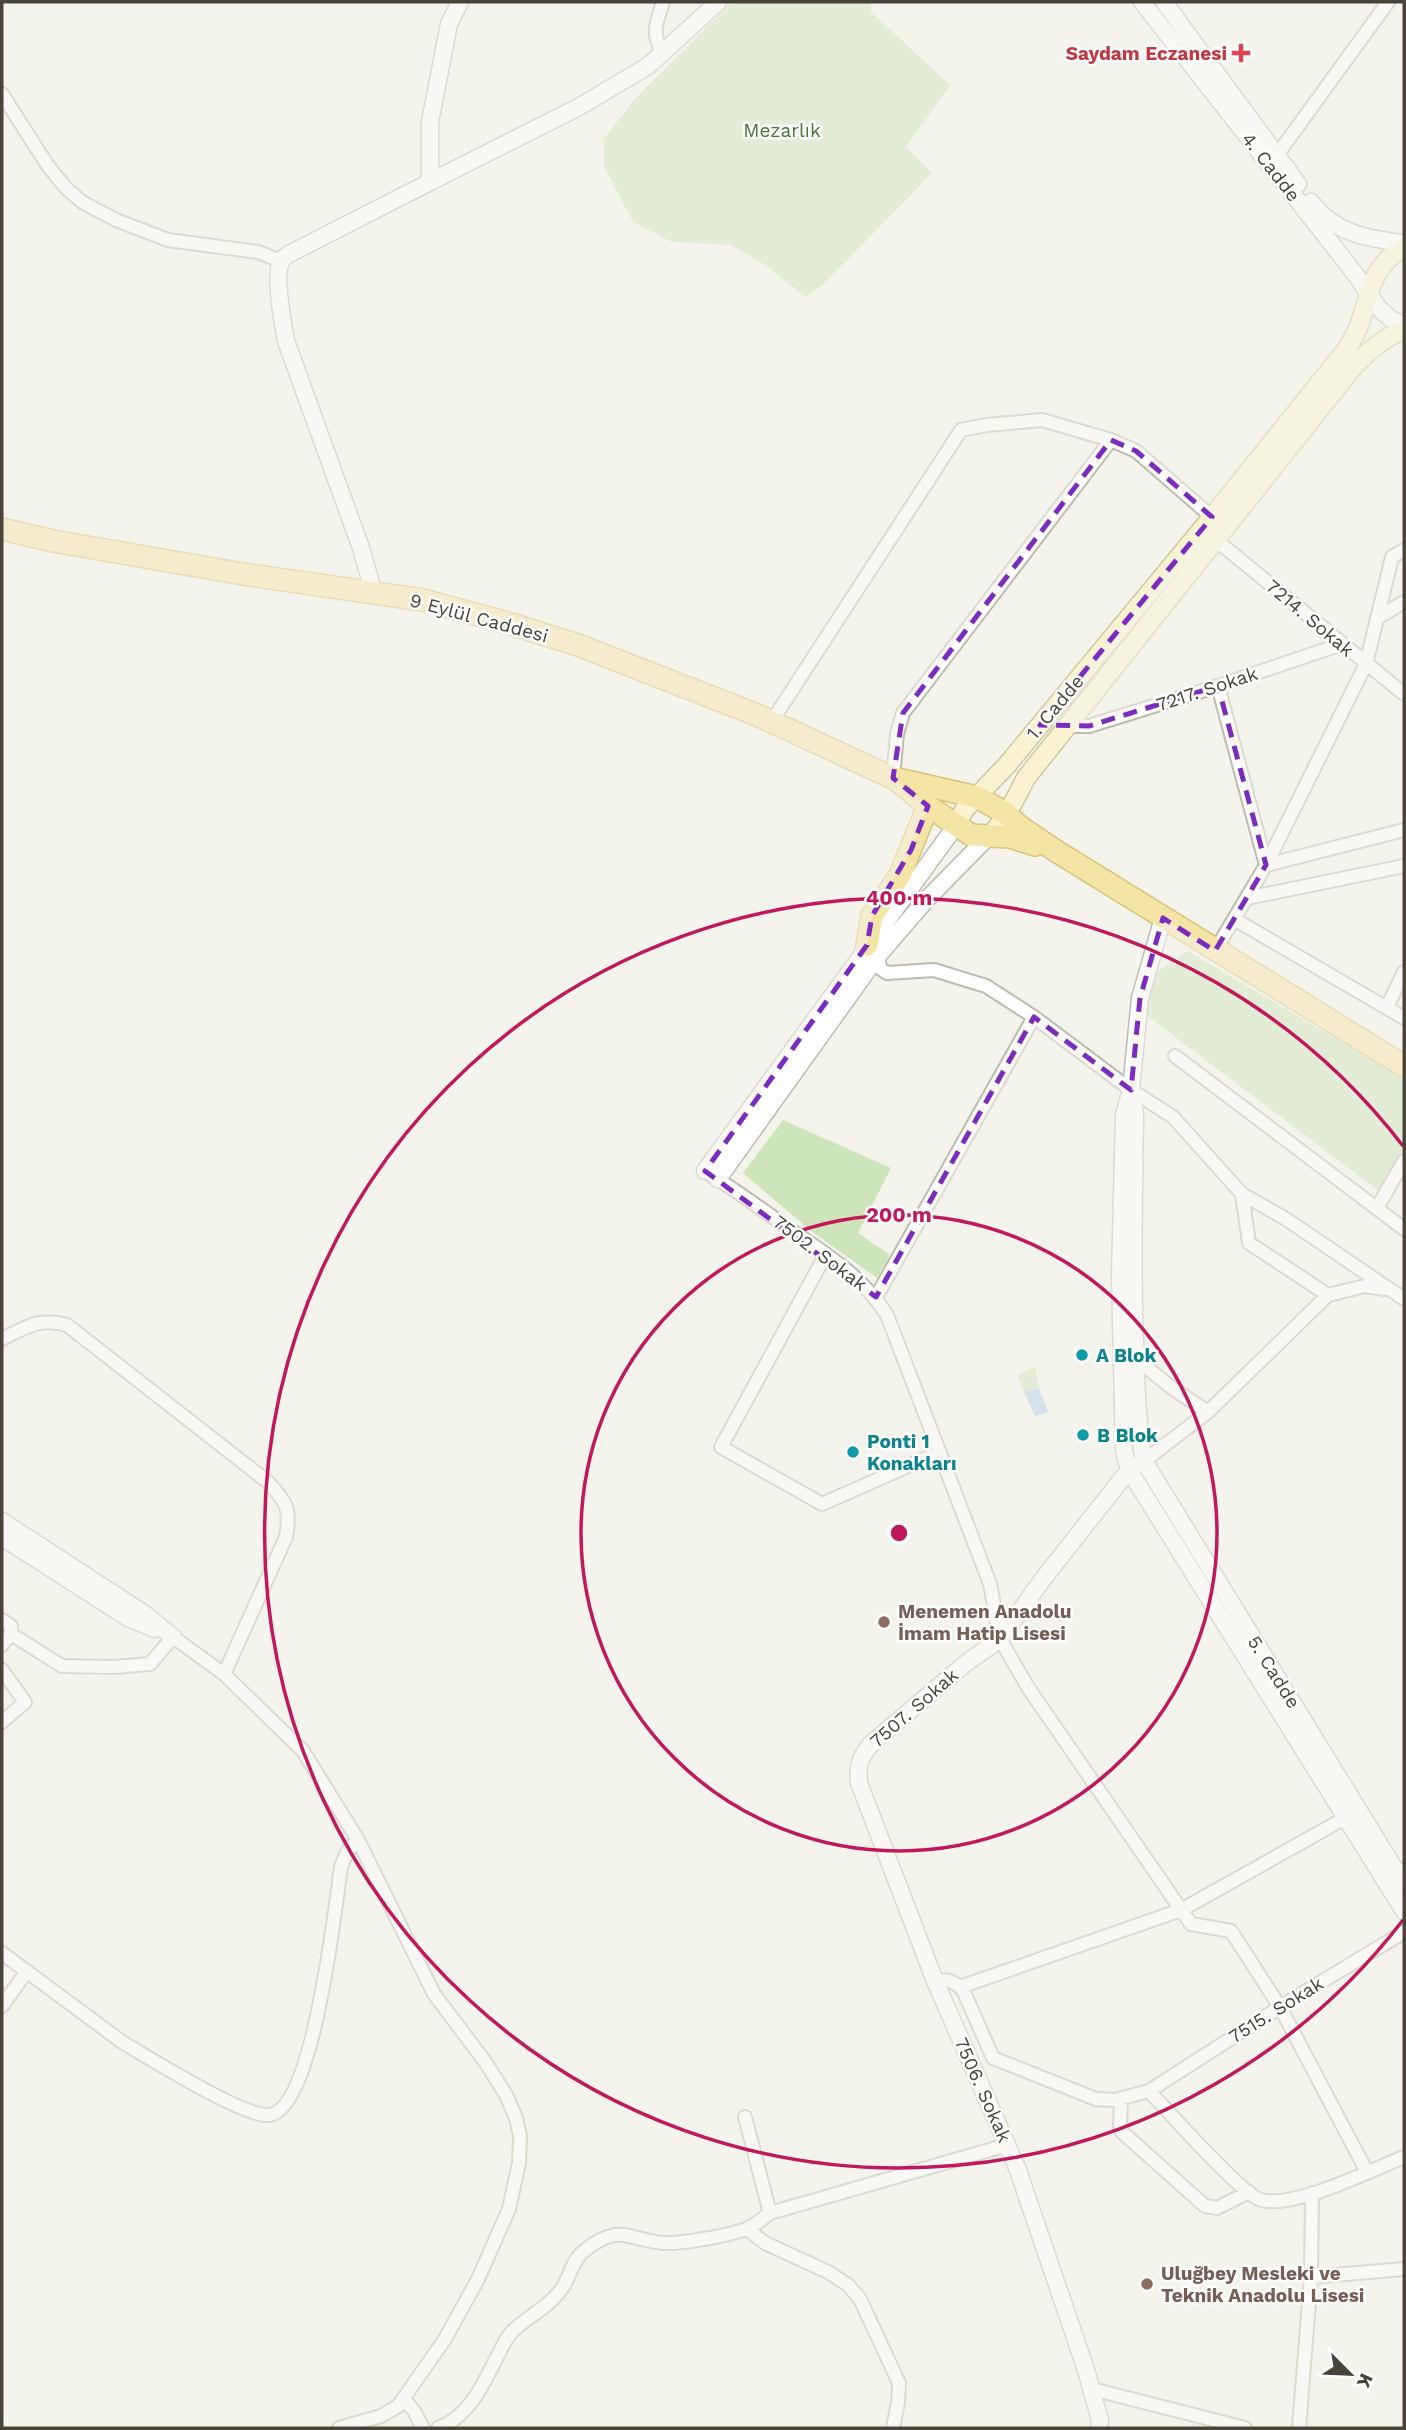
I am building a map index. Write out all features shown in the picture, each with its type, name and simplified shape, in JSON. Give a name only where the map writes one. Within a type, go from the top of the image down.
[{"type":"main road","name":"1. Cadde","points":[[957,824],[964,810],[1007,765],[1347,349],[1360,324],[1371,281],[1381,266],[1404,245]]},
{"type":"main road","name":"1. Cadde","points":[[987,838],[1007,814],[1026,778],[1354,366],[1374,347],[1404,327]]},
{"type":"main road","name":"9 Eylül Caddesi","points":[[2,529],[53,541],[423,600],[522,627],[578,645],[772,722],[893,778],[977,797],[1007,814],[1019,827],[1214,951],[1404,1066]]},
{"type":"main road","name":"9 Eylül Caddesi","points":[[893,778],[971,835],[987,838],[1010,837],[1056,851]]},
{"type":"main road","points":[[872,951],[872,916],[900,875],[928,806]]},
{"type":"street","points":[[430,183],[430,122],[449,24],[460,2]]},
{"type":"street","points":[[663,2],[654,36],[663,54]]},
{"type":"street","points":[[374,594],[361,548],[286,341],[279,296],[281,261],[293,251],[578,108],[649,66],[718,2]]},
{"type":"street","name":"4. Cadde","points":[[1142,2],[1369,292],[1381,312],[1404,327]]},
{"type":"street","points":[[1277,155],[1388,2]]},
{"type":"street","name":"4. Cadde","points":[[1166,3],[1317,210],[1336,226],[1378,240],[1404,245]]},
{"type":"street","points":[[2,94],[48,166],[82,202],[116,220],[169,240],[258,252],[281,261]]},
{"type":"street","points":[[772,722],[961,430],[1042,421],[1111,439],[1136,451],[1212,517]]},
{"type":"street","points":[[893,778],[897,734],[903,713],[1111,439]]},
{"type":"street","name":"7214. Sokak","points":[[1216,540],[1404,694]]},
{"type":"street","points":[[1214,951],[1266,864],[1366,664],[1392,557],[1404,550]]},
{"type":"street","points":[[1377,618],[1404,602]]},
{"type":"street","name":"7217. Sokak","points":[[1069,726],[1089,726],[1342,644]]},
{"type":"street","points":[[1218,686],[1266,864]]},
{"type":"street","name":"1. Cadde","points":[[711,1175],[872,951],[957,824]]},
{"type":"street","points":[[1266,864],[1404,830]]},
{"type":"street","name":"1. Cadde","points":[[872,951],[987,838]]},
{"type":"street","points":[[1247,898],[1404,866]]},
{"type":"street","points":[[1163,918],[1140,998],[1131,1090],[1124,1115],[1120,1276],[1124,1451],[1129,1470],[1404,1911]]},
{"type":"street","points":[[1234,919],[1404,1018]]},
{"type":"street","points":[[872,951],[881,969],[887,973],[934,970],[986,986],[1034,1017],[1131,1090],[1173,1117],[1242,1194],[1286,1219],[1404,1299]]},
{"type":"street","points":[[1387,1007],[1404,971]]},
{"type":"street","points":[[876,1297],[1034,1017]]},
{"type":"street","points":[[1175,1056],[1404,1229]]},
{"type":"street","points":[[1131,1090],[1135,1115],[1135,1358],[1139,1432],[1144,1461]]},
{"type":"street","points":[[1377,1208],[1404,1161]]},
{"type":"street","name":"7502. Sokak","points":[[711,1175],[826,1254],[876,1297],[887,1315],[990,1584],[1000,1639],[1029,1689],[1181,1910]]},
{"type":"street","points":[[1242,1194],[1249,1243],[1328,1295]]},
{"type":"street","points":[[826,1254],[720,1447],[822,1504],[940,1452]]},
{"type":"street","points":[[1129,1470],[1208,1412],[1328,1295],[1366,1286],[1389,1289]]},
{"type":"street","points":[[2,1339],[32,1324],[52,1320],[67,1325],[268,1482],[285,1501],[290,1517],[285,1537],[224,1674]]},
{"type":"street","points":[[1135,1358],[1172,1388],[1208,1412]]},
{"type":"street","name":"5. Cadde","points":[[1144,1461],[1404,1884]]},
{"type":"street","name":"7507. Sokak","points":[[861,1756],[872,1743],[965,1664],[1000,1639],[1043,1579],[1129,1470]]},
{"type":"street","points":[[2,1521],[146,1615],[224,1674],[303,1751],[358,1840],[434,1994],[486,2063],[506,2095],[516,2118],[520,2136],[519,2163],[509,2208],[483,2268],[445,2339],[398,2406],[381,2416],[339,2428]]},
{"type":"street","points":[[2,1537],[128,1618],[173,1637]]},
{"type":"street","points":[[2,1620],[11,1626],[11,1634],[2,1645]]},
{"type":"street","points":[[11,1634],[62,1667],[150,1664],[173,1637]]},
{"type":"street","points":[[2,1670],[25,1702],[2,1722]]},
{"type":"street","name":"7506. Sokak","points":[[861,1756],[857,1767],[859,1783],[935,1981],[1028,2198],[1092,2389],[1100,2420],[1099,2428]]},
{"type":"street","points":[[960,1987],[1181,1910],[1347,1818]]},
{"type":"street","points":[[2,1953],[122,2042],[249,2110],[268,2116],[289,2102],[311,2042],[341,1867],[347,1852],[358,1840]]},
{"type":"street","points":[[1181,1910],[1191,1924],[1231,1931],[1280,2007],[1367,2172]]},
{"type":"street","name":"7515. Sokak","points":[[1121,2099],[1149,2091],[1404,1932]]},
{"type":"street","points":[[2,2007],[27,1971]]},
{"type":"street","points":[[935,1981],[946,1979],[960,1987],[993,2058],[1096,2099],[1121,2099],[1122,2133],[1205,2206],[1217,2208],[1249,2192]]},
{"type":"street","points":[[1149,2091],[1224,2170],[1258,2200],[1283,2202],[1404,2157]]},
{"type":"street","points":[[745,2117],[770,2213]]},
{"type":"street","points":[[438,2428],[450,2424],[463,2412],[483,2386],[509,2335],[542,2311],[562,2288],[580,2253],[600,2238],[626,2234],[663,2243],[684,2242],[747,2229],[770,2213],[1007,2145]]},
{"type":"street","points":[[1299,2428],[1311,2277],[1312,2193]]},
{"type":"street","points":[[747,2229],[765,2244],[828,2272],[848,2285],[860,2300],[899,2383],[893,2428]]},
{"type":"street","points":[[1311,2277],[1404,2269]]},
{"type":"street","points":[[1092,2389],[1245,2428]]},
{"type":"street","points":[[404,2399],[421,2424]]},
{"type":"highlighted area","points":[[1111,440],[1136,451],[1212,517],[1040,725],[1089,726],[1218,686],[1266,865],[1247,898],[1215,951],[1163,918],[1140,998],[1131,1090],[1034,1017],[876,1297],[705,1171],[867,945],[872,916],[911,850],[928,806],[893,778],[903,713]]},
{"type":"green space","name":"Mezarlık","points":[[732,2],[871,2],[871,12],[950,85],[906,147],[932,173],[823,285],[805,297],[764,264],[730,245],[672,242],[633,222],[604,166],[604,139],[634,100]]},
{"type":"green space","points":[[1188,951],[1404,1079],[1404,1148],[1380,1192],[1145,1014],[1156,973]]},
{"type":"green space","points":[[783,1120],[891,1168],[858,1233],[890,1255],[877,1278],[811,1231],[743,1173]]},
{"type":"green space","points":[[1035,1367],[1039,1388],[1024,1392],[1017,1375]]},
{"type":"water","points":[[1039,1388],[1048,1412],[1035,1416],[1024,1392]]},
{"type":"place","name":"Saydam Eczanesi","points":[[1241,53]]},
{"type":"place","name":"A Blok","points":[[1082,1355]]},
{"type":"place","name":"B Blok","points":[[1083,1435]]},
{"type":"place","name":"Ponti 1 Konakları","points":[[853,1452]]},
{"type":"place","name":"Menemen Anadolu İmam Hatip Lisesi","points":[[884,1622]]},
{"type":"place","name":"Uluğbey Mesleki ve Teknik Anadolu Lisesi","points":[[1147,2284]]}]
